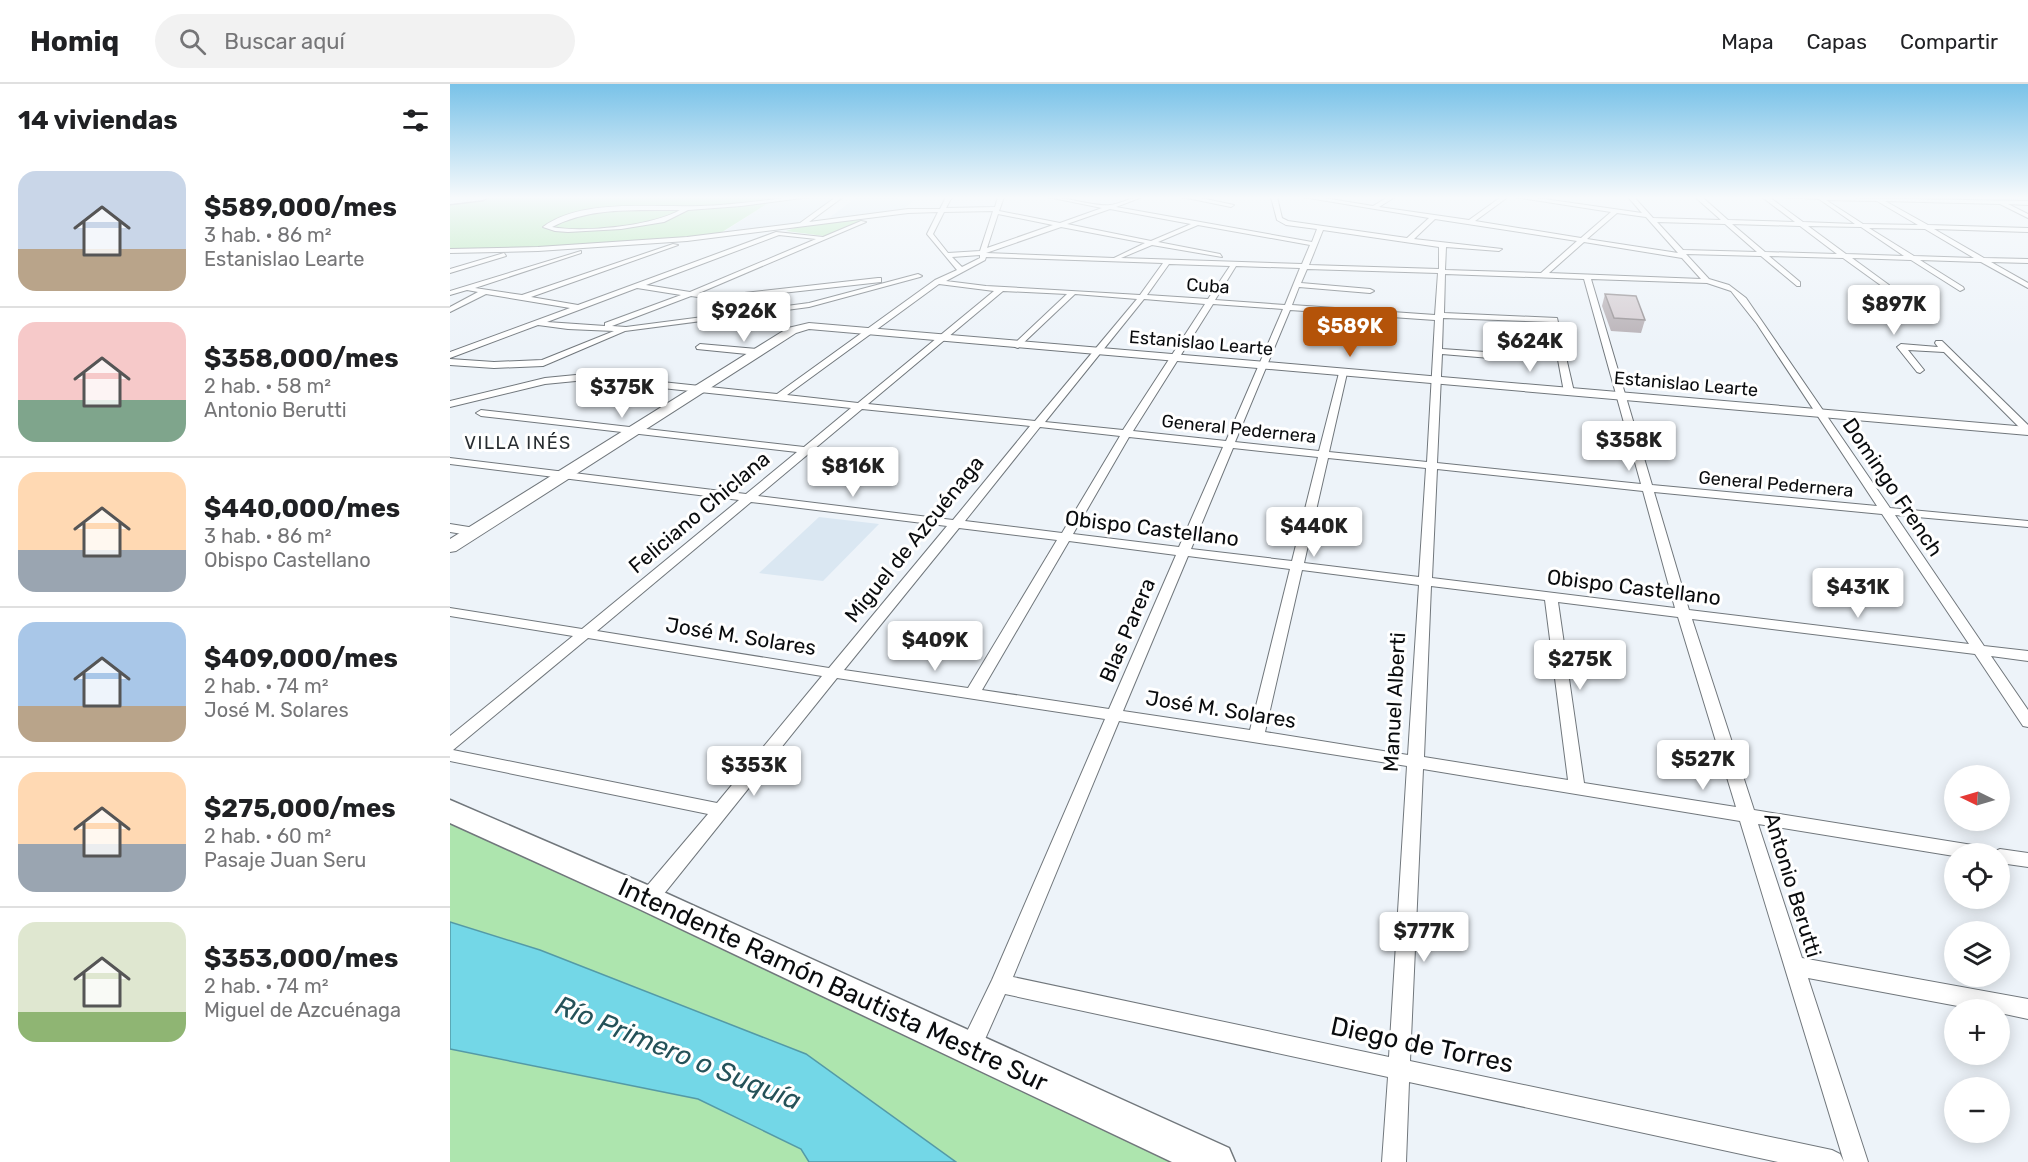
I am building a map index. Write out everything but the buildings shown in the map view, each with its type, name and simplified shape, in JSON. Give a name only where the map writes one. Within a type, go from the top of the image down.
[{"type":"main road","name":"Intendente Ramón Bautista Mestre Sur","points":[[450,811],[648,899],[1215,1162]]},
{"type":"street","points":[[452,251],[561,247]]},
{"type":"street","points":[[450,293],[588,247]]},
{"type":"street","points":[[524,297],[664,247]]},
{"type":"street","points":[[450,355],[740,247]]},
{"type":"street","points":[[602,328],[801,247]]},
{"type":"street","points":[[940,247],[961,270]]},
{"type":"street","points":[[779,398],[940,281],[983,259],[985,247]]},
{"type":"street","points":[[983,253],[999,247]]},
{"type":"street","points":[[1112,259],[1141,247]]},
{"type":"street","points":[[1175,247],[1264,264]]},
{"type":"street","name":"Blas Parera","points":[[970,1048],[1000,984],[1312,247]]},
{"type":"street","name":"Manuel Alberti","points":[[1394,1162],[1443,247]]},
{"type":"street","points":[[1474,247],[1499,249]]},
{"type":"street","points":[[1545,274],[1574,247]]},
{"type":"street","points":[[1635,247],[1683,254],[2028,261]]},
{"type":"street","name":"Domingo French","points":[[1677,247],[1713,282],[1736,290],[2028,722]]},
{"type":"street","points":[[1756,247],[1797,284]]},
{"type":"street","points":[[1832,247],[1886,287]]},
{"type":"street","points":[[1897,247],[1960,289]]},
{"type":"street","points":[[1961,247],[2028,286]]},
{"type":"street","points":[[450,271],[521,250]]},
{"type":"street","points":[[946,255],[983,253],[1713,282]]},
{"type":"street","name":"Miguel de Azcuénaga","points":[[648,899],[1142,297],[1168,261]]},
{"type":"street","points":[[972,694],[1126,434],[1235,263]]},
{"type":"street","points":[[636,286],[718,298],[918,276]]},
{"type":"street","points":[[538,323],[561,327],[626,329],[809,305],[918,276]]},
{"type":"street","name":"Cuba","points":[[918,276],[940,281],[1002,288],[1285,308],[1554,320],[1569,392]]},
{"type":"street","name":"Antonio Berutti","points":[[1587,276],[1684,615],[1856,1162]]},
{"type":"street","points":[[450,285],[580,307]]},
{"type":"street","points":[[1297,285],[1370,291]]},
{"type":"street","name":"Feliciano Chiclana","points":[[450,745],[1002,288]]},
{"type":"street","points":[[450,310],[486,291]]},
{"type":"street","points":[[1018,345],[1073,292]]},
{"type":"street","name":"Estanislao Learte","points":[[757,352],[792,330],[802,327],[2028,430]]},
{"type":"street","points":[[450,362],[504,365],[543,363],[626,329]]},
{"type":"street","points":[[700,347],[757,352]]},
{"type":"street","points":[[1920,370],[1901,347],[1942,347],[2028,430]]},
{"type":"street","points":[[1437,351],[1514,357]]},
{"type":"street","points":[[450,547],[757,352]]},
{"type":"street","points":[[450,368],[463,363]]},
{"type":"street","points":[[1256,736],[1343,373]]},
{"type":"street","name":"General Pedernera","points":[[450,404],[544,381],[573,377],[1647,489],[2028,525]]},
{"type":"street","points":[[481,413],[807,450]]},
{"type":"street","name":"Obispo Castellano","points":[[450,461],[747,500],[2028,656]]},
{"type":"street","points":[[450,528],[475,531]]},
{"type":"street","points":[[1551,598],[1576,789]]},
{"type":"street","name":"José M. Solares","points":[[450,612],[833,673],[1256,736],[1944,847]]},
{"type":"street","points":[[450,754],[721,810]]},
{"type":"street","points":[[2010,858],[2028,861]]},
{"type":"street","points":[[1794,966],[2028,1009]]},
{"type":"street","name":"Diego de Torres","points":[[1000,984],[1832,1162]]},
{"type":"shaded area","points":[[819,517],[879,524],[823,581],[759,573]]},
{"type":"green space","points":[[450,247],[553,247],[544,248],[450,252]]},
{"type":"green space","points":[[450,811],[1215,1162],[956,1162],[805,1054],[540,950],[450,922]]},
{"type":"green space","points":[[450,1049],[698,1099],[801,1149],[809,1162],[450,1162]]},
{"type":"water","name":"Río Primero o Suquía","points":[[450,922],[540,950],[806,1054],[956,1162],[809,1162],[801,1149],[698,1099],[450,1049]]},
{"type":"district","name":"VILLA INÉS","points":[[518,443]]}]
